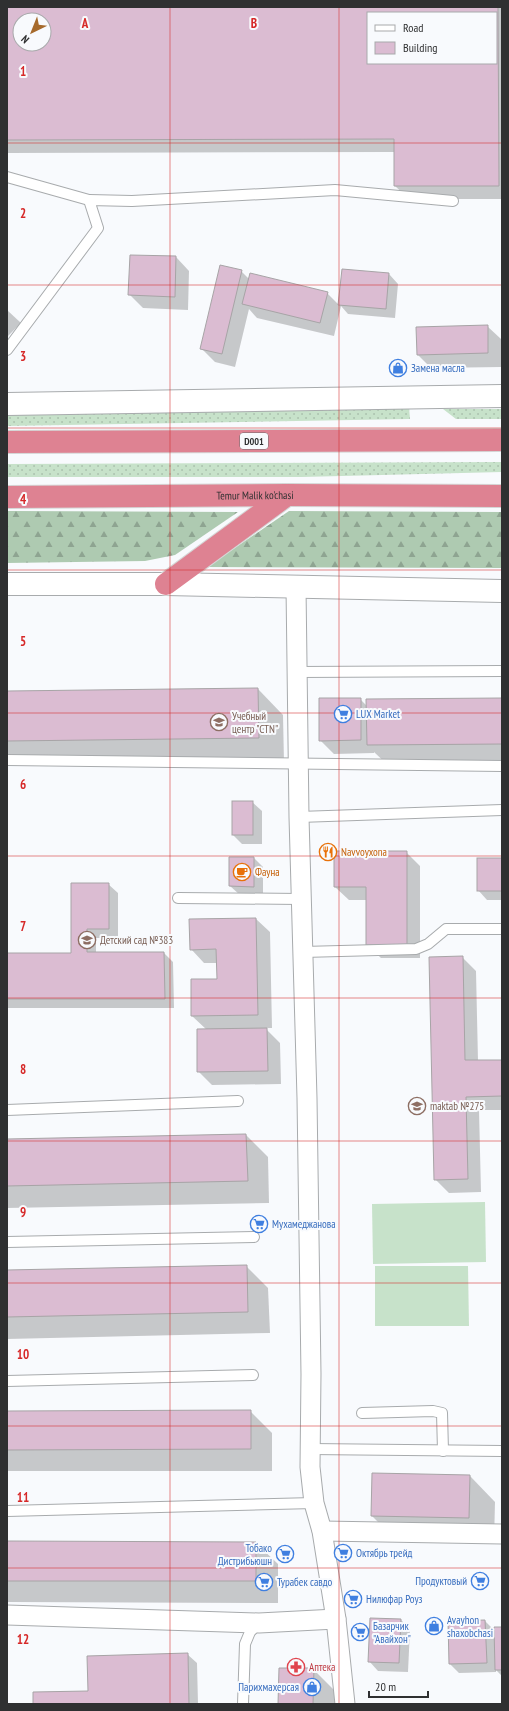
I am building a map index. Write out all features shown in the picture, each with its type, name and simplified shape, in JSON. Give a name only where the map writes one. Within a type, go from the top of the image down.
[{"type":"highway","name":"D001","points":[[7,442],[502,440]]},
{"type":"highway","points":[[166,584],[287,495]]},
{"type":"highway","name":"Temur Malik ko'chasi","points":[[7,496],[502,496]]},
{"type":"street","points":[[7,404],[502,396]]},
{"type":"street","points":[[7,584],[166,584],[502,591]]},
{"type":"street","points":[[296,587],[299,817],[308,1130],[311,1374],[310,1467],[314,1503],[322,1531],[336,1619],[345,1704]]},
{"type":"street","points":[[322,1531],[502,1534]]},
{"type":"street","points":[[7,1615],[259,1623],[336,1619]]},
{"type":"lane","points":[[7,177],[89,200],[132,202],[335,190],[453,200]]},
{"type":"lane","points":[[7,350],[98,228],[89,200]]},
{"type":"lane","points":[[298,672],[502,671]]},
{"type":"lane","points":[[7,760],[502,766]]},
{"type":"lane","points":[[299,817],[502,810]]},
{"type":"lane","points":[[178,898],[301,899]]},
{"type":"lane","points":[[303,952],[416,949],[428,944],[446,929],[502,929]]},
{"type":"lane","points":[[7,1110],[238,1101]]},
{"type":"lane","points":[[7,1242],[254,1237]]},
{"type":"lane","points":[[7,1381],[253,1375]]},
{"type":"lane","points":[[362,1413],[442,1412],[443,1451]]},
{"type":"lane","points":[[310,1449],[502,1451]]},
{"type":"lane","points":[[7,1511],[314,1503]]},
{"type":"lane","points":[[243,1704],[245,1644],[250,1632],[259,1623]]},
{"type":"green space","points":[[409,407],[410,419],[7,426],[7,412]]},
{"type":"green space","points":[[443,409],[502,409],[502,419],[456,419]]},
{"type":"green space","points":[[502,462],[502,472],[302,477],[7,477],[7,464]]},
{"type":"green space","points":[[7,511],[238,512],[175,555],[145,561],[7,563]]},
{"type":"green space","points":[[289,511],[502,512],[502,568],[207,567]]},
{"type":"green space","points":[[485,1202],[486,1262],[373,1264],[372,1204]]},
{"type":"green space","points":[[375,1266],[468,1266],[469,1326],[375,1326]]},
{"type":"building","points":[[7,7],[498,7],[499,186],[394,186],[394,139],[7,140]]},
{"type":"building","points":[[130,255],[176,256],[175,297],[128,295]]},
{"type":"building","points":[[220,265],[242,270],[222,354],[200,349]]},
{"type":"building","points":[[342,269],[389,273],[386,309],[338,305]]},
{"type":"building","points":[[250,273],[328,292],[320,323],[242,304]]},
{"type":"building","points":[[488,325],[488,353],[417,355],[416,327]]},
{"type":"building","points":[[258,688],[259,738],[7,741],[7,691]]},
{"type":"building","points":[[319,698],[361,698],[361,740],[319,741]]},
{"type":"building","points":[[502,698],[502,744],[367,745],[366,699]]},
{"type":"building","points":[[232,801],[253,801],[253,835],[232,835]]},
{"type":"building","points":[[334,851],[407,851],[407,945],[366,945],[366,887],[334,887]]},
{"type":"building","name":"Фауна","points":[[229,857],[254,857],[254,887],[229,886]]},
{"type":"building","points":[[477,858],[502,858],[502,891],[477,891]]},
{"type":"building","points":[[71,883],[109,883],[109,929],[87,929],[87,952],[164,952],[165,999],[7,999],[7,953],[71,953]]},
{"type":"building","points":[[256,918],[258,1015],[191,1016],[191,979],[217,979],[216,949],[190,950],[189,919]]},
{"type":"building","points":[[463,956],[465,1060],[502,1060],[502,1096],[466,1097],[468,1179],[434,1180],[429,957]]},
{"type":"building","points":[[267,1028],[268,1071],[197,1072],[197,1029]]},
{"type":"building","points":[[246,1134],[248,1181],[7,1186],[7,1139]]},
{"type":"building","points":[[247,1265],[248,1312],[7,1317],[7,1270]]},
{"type":"building","points":[[251,1410],[251,1449],[7,1450],[7,1411]]},
{"type":"building","points":[[372,1473],[470,1475],[469,1518],[371,1516]]},
{"type":"building","points":[[7,1541],[256,1542],[256,1581],[7,1581]]},
{"type":"building","points":[[370,1618],[401,1619],[399,1663],[368,1662]]},
{"type":"building","points":[[485,1620],[487,1663],[449,1664],[448,1621]]},
{"type":"building","points":[[494,1627],[502,1627],[502,1670],[495,1670]]},
{"type":"building","points":[[188,1653],[189,1704],[33,1704],[33,1692],[88,1691],[87,1656]]},
{"type":"building","points":[[279,1668],[314,1668],[313,1704],[278,1704]]},
{"type":"place","name":"Замена масла","points":[[398,368]]},
{"type":"place","name":"LUX Market","points":[[343,714]]},
{"type":"place","name":"Учебный центр \"CTN\"","points":[[219,722]]},
{"type":"place","name":"Navvoyxona","points":[[328,852]]},
{"type":"place","name":"Фауна","points":[[242,872]]},
{"type":"place","name":"Детский сад №383","points":[[87,940]]},
{"type":"place","name":"maktab №275","points":[[417,1106]]},
{"type":"place","name":"Мухамеджанова","points":[[259,1224]]},
{"type":"place","name":"Октябрь трейд","points":[[343,1553]]},
{"type":"place","name":"Тобако Дистрибьюшн","points":[[285,1554]]},
{"type":"place","name":"Продуктовый","points":[[480,1581]]},
{"type":"place","name":"Турабек савдо","points":[[264,1582]]},
{"type":"place","name":"Нилюфар Роуз","points":[[353,1599]]},
{"type":"place","name":"Avayhon shaxobchasi","points":[[434,1626]]},
{"type":"place","name":"Базарчик \"Авайхон\"","points":[[360,1632]]},
{"type":"place","name":"Аптека","points":[[296,1667]]},
{"type":"place","name":"Парихмахерсая","points":[[312,1687]]}]
